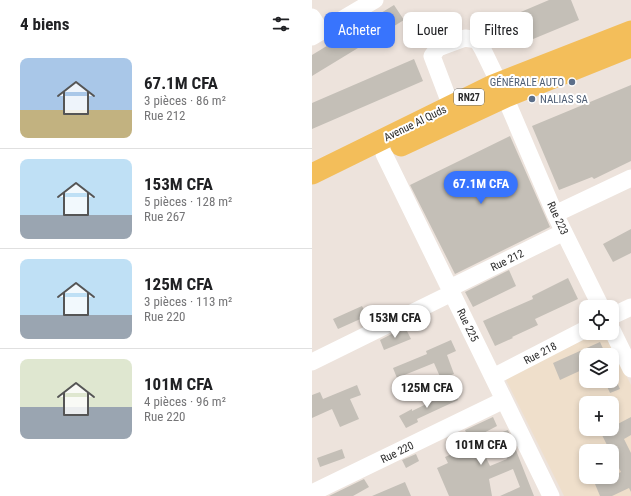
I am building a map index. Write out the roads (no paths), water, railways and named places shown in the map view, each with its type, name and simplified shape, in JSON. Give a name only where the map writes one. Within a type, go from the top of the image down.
[{"type":"main road","name":"Avenue Al Quds","points":[[312,188],[384,154],[502,90],[631,32]]},
{"type":"main road","name":"Avenue Al Quds","points":[[312,174],[451,106],[631,48]]},
{"type":"street","points":[[312,17],[317,34],[375,0]]},
{"type":"street","name":"Rue 223","points":[[451,106],[432,56],[438,48],[465,38],[477,40],[502,90],[555,214],[598,300]]},
{"type":"street","name":"Rue 225","points":[[384,154],[551,496]]},
{"type":"street","points":[[555,214],[631,178]]},
{"type":"street","name":"Rue 212","points":[[312,362],[564,232]]},
{"type":"street","points":[[619,312],[631,306]]},
{"type":"street","name":"Rue 218","points":[[493,377],[579,333]]},
{"type":"street","points":[[617,340],[631,369]]},
{"type":"street","name":"Rue 220","points":[[312,493],[504,400]]},
{"type":"place","name":"GÉNÉRALE AUTO","points":[[572,82]]},
{"type":"place","name":"NALIAS SA","points":[[532,99]]}]
